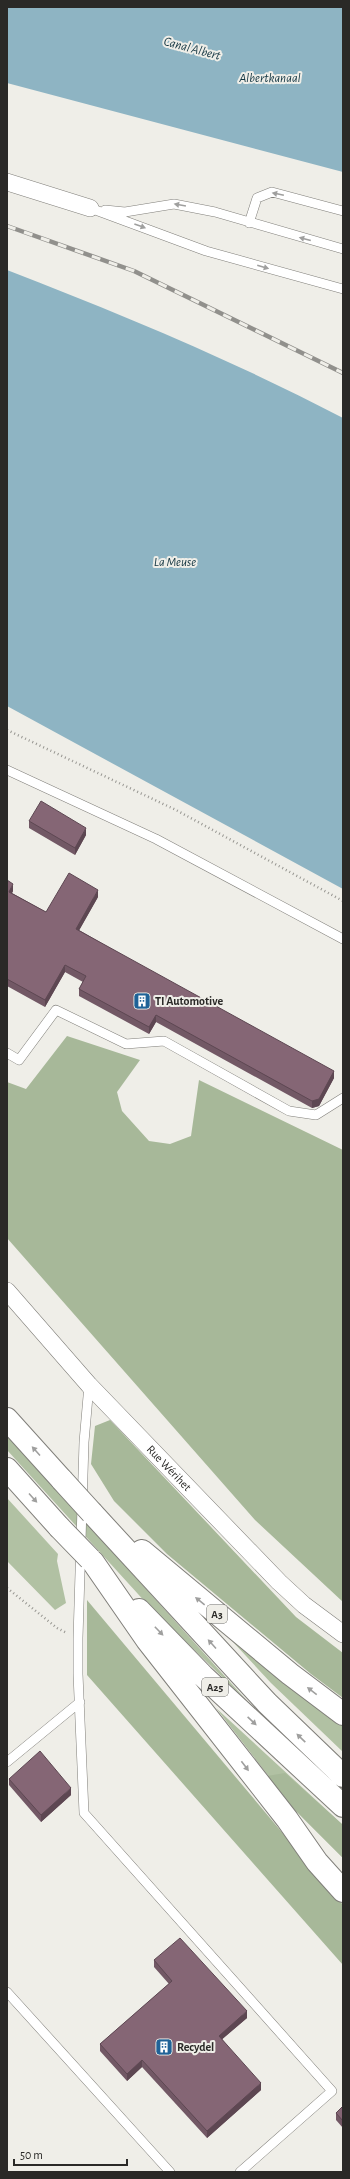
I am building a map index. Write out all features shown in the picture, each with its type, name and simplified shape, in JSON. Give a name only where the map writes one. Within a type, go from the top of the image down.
[{"type":"highway","name":"A25","points":[[7,1419],[266,1703],[343,1776]]},
{"type":"highway","name":"A25","points":[[7,1469],[91,1561],[203,1676],[343,1806]]},
{"type":"highway","name":"A3","points":[[92,1513],[162,1567],[190,1593],[290,1674],[343,1714]]},
{"type":"highway","points":[[91,1561],[147,1640],[287,1819],[317,1862],[343,1891]]},
{"type":"highway","points":[[287,1819],[343,1868]]},
{"type":"street","points":[[7,182],[90,208]]},
{"type":"street","name":"Rue Wérihet","points":[[7,1291],[89,1385],[279,1582],[304,1605],[343,1634]]},
{"type":"lane","points":[[249,223],[258,198],[272,192],[343,211]]},
{"type":"lane","points":[[90,208],[124,212],[174,204],[215,212],[343,249]]},
{"type":"lane","points":[[90,208],[206,251],[343,289]]},
{"type":"lane","points":[[7,770],[156,839],[343,939]]},
{"type":"lane","points":[[7,1053],[19,1060],[56,1010],[126,1044],[164,1040],[289,1111],[316,1115],[343,1098]]},
{"type":"lane","points":[[89,1385],[84,1442],[78,1638],[84,1813],[332,2091],[240,2172]]},
{"type":"lane","points":[[7,1762],[80,1702]]},
{"type":"lane","points":[[7,1992],[170,2172]]},
{"type":"path","points":[[7,730],[176,810],[343,901]]},
{"type":"path","points":[[7,1588],[57,1628],[78,1638]]},
{"type":"green space","points":[[67,1036],[140,1060],[117,1092],[122,1111],[149,1141],[170,1144],[191,1136],[199,1080],[343,1150],[343,1602],[255,1520],[7,1238],[7,1082],[26,1089]]},
{"type":"green space","points":[[110,1420],[296,1617],[343,1653],[343,1698],[311,1674],[167,1554],[114,1501],[91,1464],[95,1426]]},
{"type":"green space","points":[[7,1435],[249,1703],[148,1605],[7,1450]]},
{"type":"green space","points":[[7,1498],[58,1554],[57,1561],[66,1603],[55,1610],[7,1561]]},
{"type":"green space","points":[[87,1600],[343,1905],[343,1965],[87,1675]]},
{"type":"green space","points":[[221,1629],[343,1724],[343,1752],[271,1683]]},
{"type":"green space","points":[[216,1708],[343,1825],[343,1858],[294,1809]]},
{"type":"green space","points":[[285,1773],[343,1825],[343,1858],[294,1809],[267,1776]]},
{"type":"water","name":"Albertkanaal","points":[[7,7],[343,7],[343,172],[7,83]]},
{"type":"water","name":"La Meuse","points":[[7,270],[177,339],[261,377],[343,418],[343,889],[7,706]]},
{"type":"building","points":[[41,801],[86,828],[75,848],[29,821]]},
{"type":"building","name":"TI Automotive","points":[[69,873],[98,890],[76,929],[334,1071],[319,1099],[312,1101],[156,1015],[149,1027],[79,989],[86,976],[65,965],[45,1000],[7,979],[7,880],[13,884],[9,892],[46,912]]},
{"type":"building","points":[[40,1751],[71,1788],[41,1815],[9,1779]]},
{"type":"building","name":"Recydel","points":[[180,1938],[247,2011],[219,2036],[261,2083],[207,2131],[142,2060],[127,2074],[100,2044],[172,1981],[154,1960]]},
{"type":"building","points":[[343,2106],[343,2121],[336,2113]]},
{"type":"railway","points":[[7,226],[134,271],[343,373]]},
{"type":"place","name":"TI Automotive","points":[[142,1001]]},
{"type":"place","name":"Recydel","points":[[164,2047]]},
{"type":"water label","name":"Canal Albert","points":[[192,49]]}]
